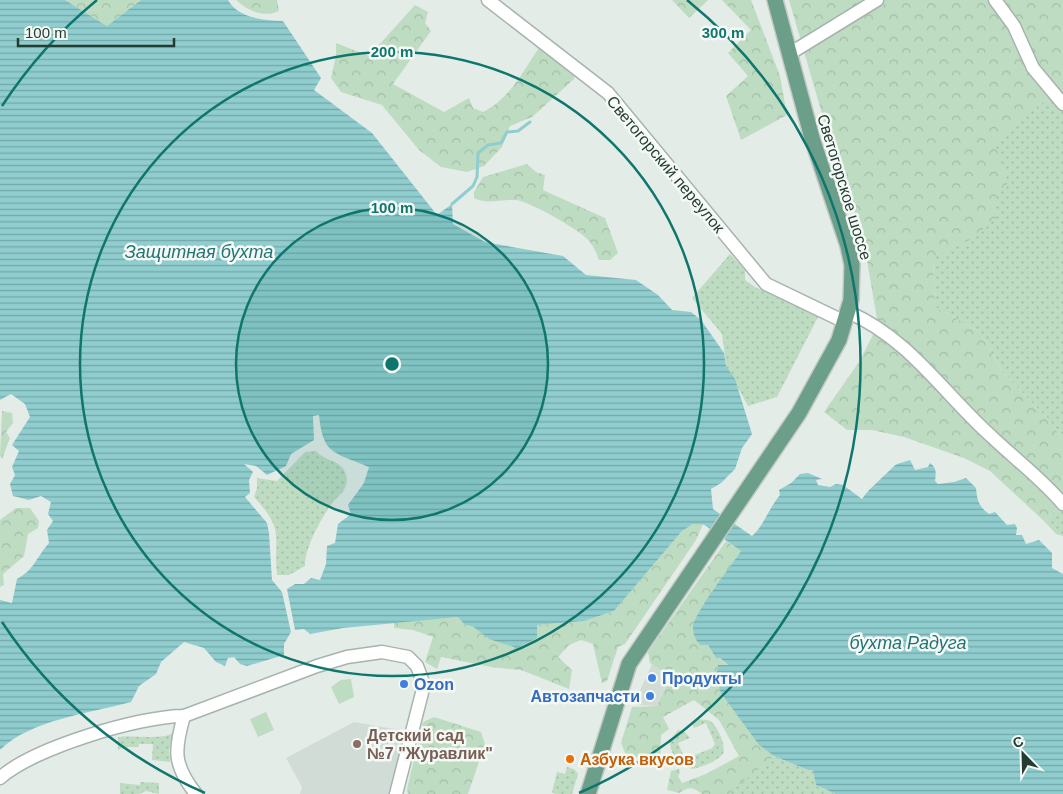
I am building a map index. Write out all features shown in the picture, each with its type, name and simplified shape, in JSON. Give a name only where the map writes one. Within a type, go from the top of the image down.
[{"type":"main road","name":"Светогорское шоссе","points":[[588,794],[629,664],[706,548],[799,414],[829,359],[846,317],[852,282],[848,246],[823,175],[775,0]]},
{"type":"street","name":"Светогорский переулок","points":[[488,0],[608,93],[766,284],[846,317],[863,319],[927,367],[990,435],[1042,479],[1063,504]]},
{"type":"street","points":[[789,54],[877,0]]},
{"type":"street","points":[[995,0],[1014,26],[1033,68],[1063,104]]},
{"type":"street","points":[[0,778],[10,769],[39,753],[97,734],[165,716],[184,716],[317,666],[347,657],[382,652],[408,657],[417,666],[424,685],[396,794]]},
{"type":"street","points":[[184,716],[176,752],[178,763],[191,791]]},
{"type":"shaded area","points":[[652,664],[665,673],[668,680],[657,706],[637,705],[635,701]]},
{"type":"shaded area","name":"Детский сад №7 \"Журавлик\"","points":[[354,722],[406,731],[389,794],[300,794],[302,787],[286,758]]},
{"type":"green space","points":[[65,0],[141,0],[107,26]]},
{"type":"green space","points":[[236,0],[277,0],[279,11],[268,14],[256,12]]},
{"type":"green space","points":[[672,0],[708,0],[689,18]]},
{"type":"green space","points":[[722,0],[751,0],[780,76],[787,115],[741,140],[726,96],[748,76],[728,53],[751,30]]},
{"type":"green space","points":[[789,0],[1063,0],[1063,93],[1059,89],[994,142],[1008,183],[996,196],[996,218],[970,240],[933,258],[935,307],[980,332],[1003,373],[1051,422],[1063,442],[1063,501],[1045,522],[990,471],[964,458],[904,437],[872,430],[847,430],[824,412],[859,362],[878,325],[862,231],[834,155]]},
{"type":"green space","points":[[415,5],[428,12],[425,23],[431,31],[393,84],[444,112],[469,98],[473,108],[483,112],[492,107],[508,93],[539,48],[575,73],[574,79],[532,117],[510,126],[502,147],[484,166],[467,172],[441,167],[419,150],[382,105],[341,92],[331,78],[336,56],[336,43],[369,56]]},
{"type":"green space","points":[[1059,89],[1063,93],[1063,442],[1051,422],[1003,373],[980,332],[935,307],[933,257],[970,240],[996,195],[1007,183],[993,142]]},
{"type":"green space","points":[[527,164],[536,172],[545,175],[543,190],[605,218],[618,253],[610,260],[599,260],[592,245],[580,233],[531,205],[516,200],[484,201],[474,198],[474,192],[483,177]]},
{"type":"green space","points":[[730,254],[745,270],[745,280],[755,287],[818,317],[777,397],[748,406],[726,366],[722,334],[692,298]]},
{"type":"green space","points":[[2,411],[12,413],[13,423],[6,432],[10,438],[2,459],[0,456]]},
{"type":"green space","points":[[316,451],[342,467],[347,480],[346,485],[342,493],[332,503],[319,525],[308,550],[305,566],[289,575],[277,575],[276,534],[271,518],[254,497],[257,488],[257,478],[277,481],[305,452]]},
{"type":"green space","points":[[1063,501],[1063,536],[1056,534],[1045,522]]},
{"type":"green space","points":[[16,508],[30,508],[39,521],[38,528],[28,534],[24,556],[3,574],[4,585],[0,587],[0,520]]},
{"type":"green space","points":[[693,524],[703,524],[696,540],[625,644],[618,647],[607,681],[602,683],[593,644],[581,640],[569,645],[558,657],[572,670],[569,689],[521,670],[491,667],[441,657],[437,669],[425,662],[433,637],[413,630],[394,628],[394,622],[459,617],[465,625],[472,626],[489,639],[536,625],[584,621],[614,611],[682,531]]},
{"type":"green space","points":[[726,541],[741,551],[709,597],[708,645],[716,658],[720,658],[728,666],[718,666],[759,745],[774,756],[728,794],[702,794],[690,788],[679,793],[667,790],[671,771],[679,769],[680,773],[678,776],[682,783],[706,774],[739,756],[719,720],[694,700],[663,717],[669,729],[661,735],[660,760],[658,762],[626,755],[621,743],[632,707],[657,706],[668,681],[665,673],[650,663],[648,652]]},
{"type":"green space","points":[[351,679],[354,697],[339,704],[331,687],[341,680]]},
{"type":"green space","points":[[266,712],[274,730],[258,737],[250,719]]},
{"type":"green space","points":[[434,717],[481,732],[485,744],[468,794],[408,794],[407,789],[423,722]]},
{"type":"green space","points":[[698,719],[709,720],[713,723],[721,737],[724,748],[719,758],[693,769],[676,759],[670,746],[670,741],[678,730],[684,731],[690,738],[678,743],[685,759],[712,748],[715,744],[706,723],[694,728],[692,724]]},
{"type":"green space","points":[[173,733],[169,750],[170,762],[152,760],[153,744],[139,744],[138,747],[124,747],[118,750],[118,737],[155,737]]},
{"type":"green space","points":[[774,756],[808,770],[814,770],[816,785],[836,794],[725,794],[738,779]]},
{"type":"green space","points":[[567,767],[574,769],[578,774],[572,794],[555,794],[552,792],[557,772],[565,774]]},
{"type":"green space","points":[[140,782],[159,783],[159,794],[146,791],[139,794],[120,794],[120,783],[140,785]]},
{"type":"water","name":"Защитная бухта","points":[[0,0],[65,0],[107,26],[141,0],[228,0],[245,15],[260,19],[283,21],[321,78],[314,90],[372,133],[437,215],[452,204],[453,224],[485,242],[563,256],[586,275],[636,280],[658,295],[672,310],[691,312],[701,320],[724,353],[726,366],[735,379],[752,434],[742,448],[735,469],[721,483],[711,489],[713,509],[752,536],[780,495],[779,490],[791,483],[800,474],[808,473],[822,479],[816,480],[818,485],[830,487],[836,484],[843,485],[862,499],[894,466],[910,460],[915,470],[928,467],[930,463],[936,471],[935,481],[938,484],[966,478],[976,488],[979,503],[983,509],[989,514],[995,512],[1007,525],[1015,524],[1017,528],[1016,535],[1022,535],[1026,544],[1039,540],[1052,553],[1052,568],[1063,574],[1063,794],[836,794],[816,785],[813,770],[808,770],[774,756],[759,745],[721,693],[716,677],[718,665],[728,665],[720,658],[716,658],[708,645],[700,645],[694,632],[695,620],[700,611],[741,551],[703,524],[693,524],[682,531],[614,611],[584,621],[537,625],[537,638],[517,648],[489,639],[472,626],[465,625],[458,617],[343,628],[310,634],[304,629],[295,630],[287,589],[295,584],[304,584],[311,578],[320,580],[326,564],[327,546],[335,543],[338,524],[351,514],[348,505],[364,483],[369,467],[339,455],[328,446],[321,428],[319,415],[313,416],[314,440],[291,454],[286,466],[267,475],[256,466],[244,464],[253,472],[249,480],[250,493],[245,497],[267,523],[272,580],[282,592],[291,632],[284,644],[284,655],[247,666],[240,664],[234,657],[228,658],[225,666],[216,662],[204,648],[184,642],[161,662],[156,674],[139,686],[131,702],[61,719],[27,731],[0,750],[0,600],[12,603],[17,579],[31,568],[49,543],[47,530],[53,521],[48,514],[51,502],[41,496],[29,500],[13,496],[10,484],[15,475],[12,467],[19,451],[12,445],[30,417],[25,404],[11,394],[0,400]]},
{"type":"waterway","points":[[452,204],[473,186],[477,177],[478,153],[488,145],[501,143],[507,132],[518,131],[530,122]]},
{"type":"place","name":"Продукты","points":[[652,678]]},
{"type":"place","name":"Ozon","points":[[404,684]]},
{"type":"place","name":"Автозапчасти","points":[[650,696]]},
{"type":"place","name":"Детский сад №7 \"Журавлик\"","points":[[357,744]]},
{"type":"place","name":"Азбука вкусов","points":[[570,759]]},
{"type":"water label","name":"бухта Радуга","points":[[908,643]]}]
